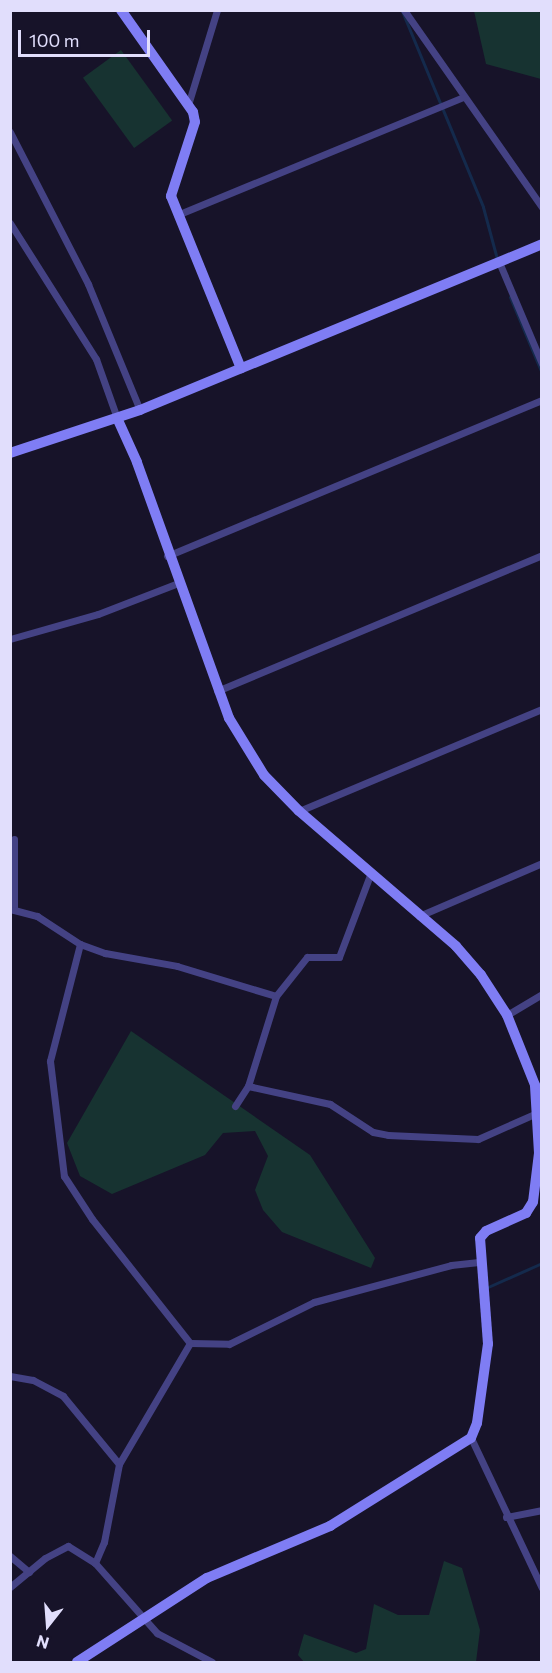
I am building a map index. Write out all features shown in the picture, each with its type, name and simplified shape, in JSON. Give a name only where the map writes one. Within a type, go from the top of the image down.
[{"type":"street","points":[[121,10],[188,105],[195,122],[171,196],[241,368]]},
{"type":"street","points":[[188,105],[217,10]]},
{"type":"street","points":[[405,11],[542,207]]},
{"type":"street","points":[[177,215],[464,98]]},
{"type":"street","points":[[10,132],[88,284],[140,410]]},
{"type":"street","points":[[10,223],[96,359],[117,418],[137,462],[167,556],[217,691],[264,775],[299,811],[370,875],[456,946],[507,1015],[535,1085],[539,1112],[533,1202],[526,1213],[486,1231],[480,1238],[479,1262],[488,1344],[477,1423],[471,1437],[330,1526],[207,1578],[145,1621],[77,1662]]},
{"type":"street","points":[[10,453],[140,410],[542,244]]},
{"type":"street","points":[[499,262],[542,364]]},
{"type":"street","points":[[167,556],[542,400]]},
{"type":"street","points":[[217,691],[542,555]]},
{"type":"street","points":[[10,639],[98,614],[177,583]]},
{"type":"street","points":[[299,811],[542,709]]},
{"type":"street","points":[[14,839],[14,910],[37,916],[80,944],[276,996]]},
{"type":"street","points":[[420,915],[542,863]]},
{"type":"street","points":[[235,1106],[248,1086],[276,996],[307,957],[339,957],[370,875]]},
{"type":"street","points":[[80,944],[50,1061],[64,1176],[92,1220],[190,1343],[229,1344],[314,1302],[451,1265],[479,1262]]},
{"type":"street","points":[[507,1015],[542,994]]},
{"type":"street","points":[[248,1086],[330,1104],[373,1132],[388,1135],[478,1139],[539,1112]]},
{"type":"street","points":[[95,1563],[104,1542],[119,1464],[190,1343]]},
{"type":"street","points":[[10,1376],[33,1380],[63,1396],[119,1464]]},
{"type":"street","points":[[471,1437],[506,1517],[542,1588]]},
{"type":"street","points":[[506,1517],[542,1510]]},
{"type":"street","points":[[10,1587],[64,1544],[95,1563],[157,1633],[212,1662]]},
{"type":"street","points":[[10,1556],[29,1572]]},
{"type":"green space","points":[[534,10],[541,13],[541,79],[486,64],[474,11]]},
{"type":"green space","points":[[121,50],[172,120],[134,148],[83,78]]},
{"type":"green space","points":[[131,1031],[310,1155],[375,1258],[371,1268],[282,1232],[263,1210],[255,1190],[268,1156],[255,1131],[223,1133],[205,1155],[112,1194],[80,1176],[67,1143]]},
{"type":"green space","points":[[444,1561],[462,1568],[480,1630],[476,1662],[304,1662],[298,1655],[304,1634],[356,1653],[366,1649],[374,1604],[398,1615],[429,1615]]},
{"type":"waterway","points":[[402,11],[483,207],[497,259]]},
{"type":"waterway","points":[[510,297],[542,373]]},
{"type":"waterway","points":[[488,1287],[542,1263]]}]
